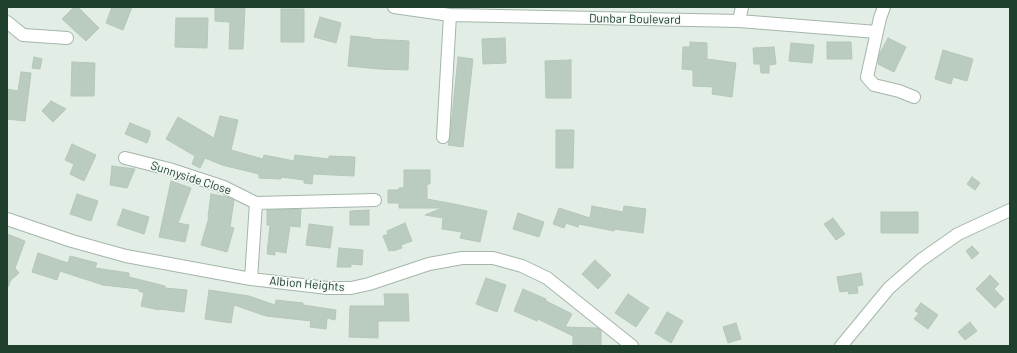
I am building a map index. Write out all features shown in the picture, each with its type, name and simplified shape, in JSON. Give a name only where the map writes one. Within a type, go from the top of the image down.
[{"type":"street","name":"Dunbar Boulevard","points":[[394,7],[450,15],[739,21],[877,32]]},
{"type":"street","points":[[739,21],[742,7]]},
{"type":"street","points":[[884,7],[880,18],[867,77],[874,85],[914,97]]},
{"type":"street","points":[[443,138],[450,15]]},
{"type":"street","points":[[7,22],[23,35],[67,38]]},
{"type":"street","name":"Sunnyside Close","points":[[125,158],[169,169],[224,187],[256,203],[375,200]]},
{"type":"street","points":[[251,279],[256,203]]},
{"type":"street","points":[[841,346],[889,288],[921,260],[958,234],[1010,210]]},
{"type":"street","name":"Albion Heights","points":[[7,219],[72,241],[126,256],[251,279],[328,288],[351,288],[369,284],[429,264],[462,258],[493,258],[522,266],[547,278],[632,346]]},
{"type":"building","points":[[74,7],[78,7],[99,28],[86,41],[62,19]]},
{"type":"building","points":[[112,7],[132,7],[123,30],[106,23]]},
{"type":"building","points":[[215,7],[245,7],[243,49],[229,49],[230,22],[215,21]]},
{"type":"building","points":[[281,9],[304,9],[304,42],[281,42]]},
{"type":"building","points":[[320,17],[341,23],[336,43],[314,37]]},
{"type":"building","points":[[176,18],[208,18],[207,48],[175,47]]},
{"type":"building","points":[[351,36],[371,39],[409,41],[408,70],[348,66]]},
{"type":"building","points":[[505,38],[506,63],[483,64],[482,39]]},
{"type":"building","points":[[888,38],[906,47],[894,72],[878,64],[879,55]]},
{"type":"building","points":[[690,42],[707,43],[707,59],[736,63],[732,97],[712,94],[713,87],[693,86],[693,70],[682,69],[683,47],[690,47]]},
{"type":"building","points":[[827,42],[851,42],[852,59],[827,59]]},
{"type":"building","points":[[791,43],[814,45],[812,63],[789,61]]},
{"type":"building","points":[[774,47],[776,64],[769,65],[769,73],[761,73],[760,64],[754,64],[753,48]]},
{"type":"building","points":[[943,50],[973,59],[967,81],[953,77],[951,84],[935,79]]},
{"type":"building","points":[[34,57],[42,59],[40,69],[32,68]]},
{"type":"building","points":[[458,57],[473,59],[463,147],[448,145]]},
{"type":"building","points":[[571,60],[571,98],[546,98],[545,61]]},
{"type":"building","points":[[72,62],[95,63],[94,96],[71,96]]},
{"type":"building","points":[[21,72],[31,73],[25,121],[7,119],[7,89],[18,91]]},
{"type":"building","points":[[51,101],[66,109],[53,122],[42,111]]},
{"type":"building","points":[[220,116],[238,120],[231,150],[263,159],[264,155],[294,161],[295,155],[329,159],[329,156],[355,157],[354,176],[313,174],[312,184],[304,183],[304,180],[281,177],[281,179],[259,178],[259,174],[222,165],[205,158],[200,168],[192,164],[195,156],[166,139],[178,117],[214,138]]},
{"type":"building","points":[[130,123],[150,131],[147,143],[125,134]]},
{"type":"building","points":[[556,130],[574,130],[573,168],[556,168]]},
{"type":"building","points":[[72,144],[96,155],[84,181],[70,174],[74,164],[65,160]]},
{"type":"building","points":[[112,166],[135,169],[127,188],[110,185]]},
{"type":"building","points":[[404,170],[430,170],[430,184],[427,184],[427,199],[487,211],[480,242],[460,238],[462,232],[442,229],[443,218],[425,215],[442,208],[399,208],[399,203],[388,203],[388,190],[399,190],[399,188],[404,188]]},
{"type":"building","points":[[972,177],[980,183],[975,190],[967,184]]},
{"type":"building","points":[[171,181],[191,188],[178,223],[189,225],[185,242],[159,237]]},
{"type":"building","points":[[77,194],[98,201],[91,221],[70,214]]},
{"type":"building","points":[[211,194],[234,200],[230,227],[234,228],[227,252],[201,245],[209,217]]},
{"type":"building","points":[[592,206],[623,212],[624,206],[646,209],[643,233],[614,229],[614,231],[579,224],[578,227],[566,223],[564,228],[553,224],[559,208],[590,218]]},
{"type":"building","points":[[123,209],[149,217],[144,234],[117,225]]},
{"type":"building","points":[[301,209],[300,227],[290,226],[286,253],[275,251],[275,255],[267,254],[270,225],[267,225],[267,210]]},
{"type":"building","points":[[369,210],[369,225],[350,225],[350,211]]},
{"type":"building","points":[[881,212],[918,212],[918,233],[881,233]]},
{"type":"building","points":[[518,213],[544,222],[539,237],[513,229]]},
{"type":"building","points":[[833,218],[845,234],[836,240],[824,224]]},
{"type":"building","points":[[405,223],[412,241],[401,245],[402,248],[389,251],[383,236],[388,234],[387,231]]},
{"type":"building","points":[[309,224],[333,227],[330,248],[306,245]]},
{"type":"building","points":[[7,234],[25,241],[15,268],[19,273],[11,280],[8,287]]},
{"type":"building","points":[[972,246],[979,253],[972,259],[966,251]]},
{"type":"building","points":[[339,248],[363,250],[362,265],[351,264],[351,267],[337,267]]},
{"type":"building","points":[[38,253],[68,263],[70,256],[97,263],[95,268],[129,273],[129,277],[165,286],[165,288],[187,290],[184,312],[159,310],[141,306],[144,293],[139,291],[139,289],[103,285],[60,271],[57,280],[32,272]]},
{"type":"building","points":[[595,260],[611,275],[598,289],[582,274]]},
{"type":"building","points":[[861,273],[863,285],[857,286],[858,293],[849,294],[848,291],[840,292],[837,277]]},
{"type":"building","points":[[990,275],[999,284],[994,289],[1004,299],[995,308],[976,289]]},
{"type":"building","points":[[486,278],[506,285],[497,312],[476,304]]},
{"type":"building","points":[[523,289],[546,299],[546,301],[572,314],[565,327],[598,328],[601,331],[601,346],[573,345],[573,336],[538,319],[537,321],[514,311]]},
{"type":"building","points":[[209,290],[249,296],[275,305],[276,300],[303,303],[303,305],[336,310],[335,320],[327,318],[326,329],[310,327],[311,321],[266,316],[234,305],[231,323],[205,319]]},
{"type":"building","points":[[384,294],[408,294],[409,321],[378,321],[378,338],[349,337],[350,306],[385,306]]},
{"type":"building","points":[[628,294],[649,308],[636,327],[615,313]]},
{"type":"building","points":[[921,303],[938,315],[928,329],[914,319],[919,313],[915,311]]},
{"type":"building","points":[[667,312],[683,321],[671,343],[655,333]]},
{"type":"building","points":[[970,322],[977,331],[965,340],[958,332]]},
{"type":"building","points":[[736,323],[741,339],[728,343],[723,327]]}]
